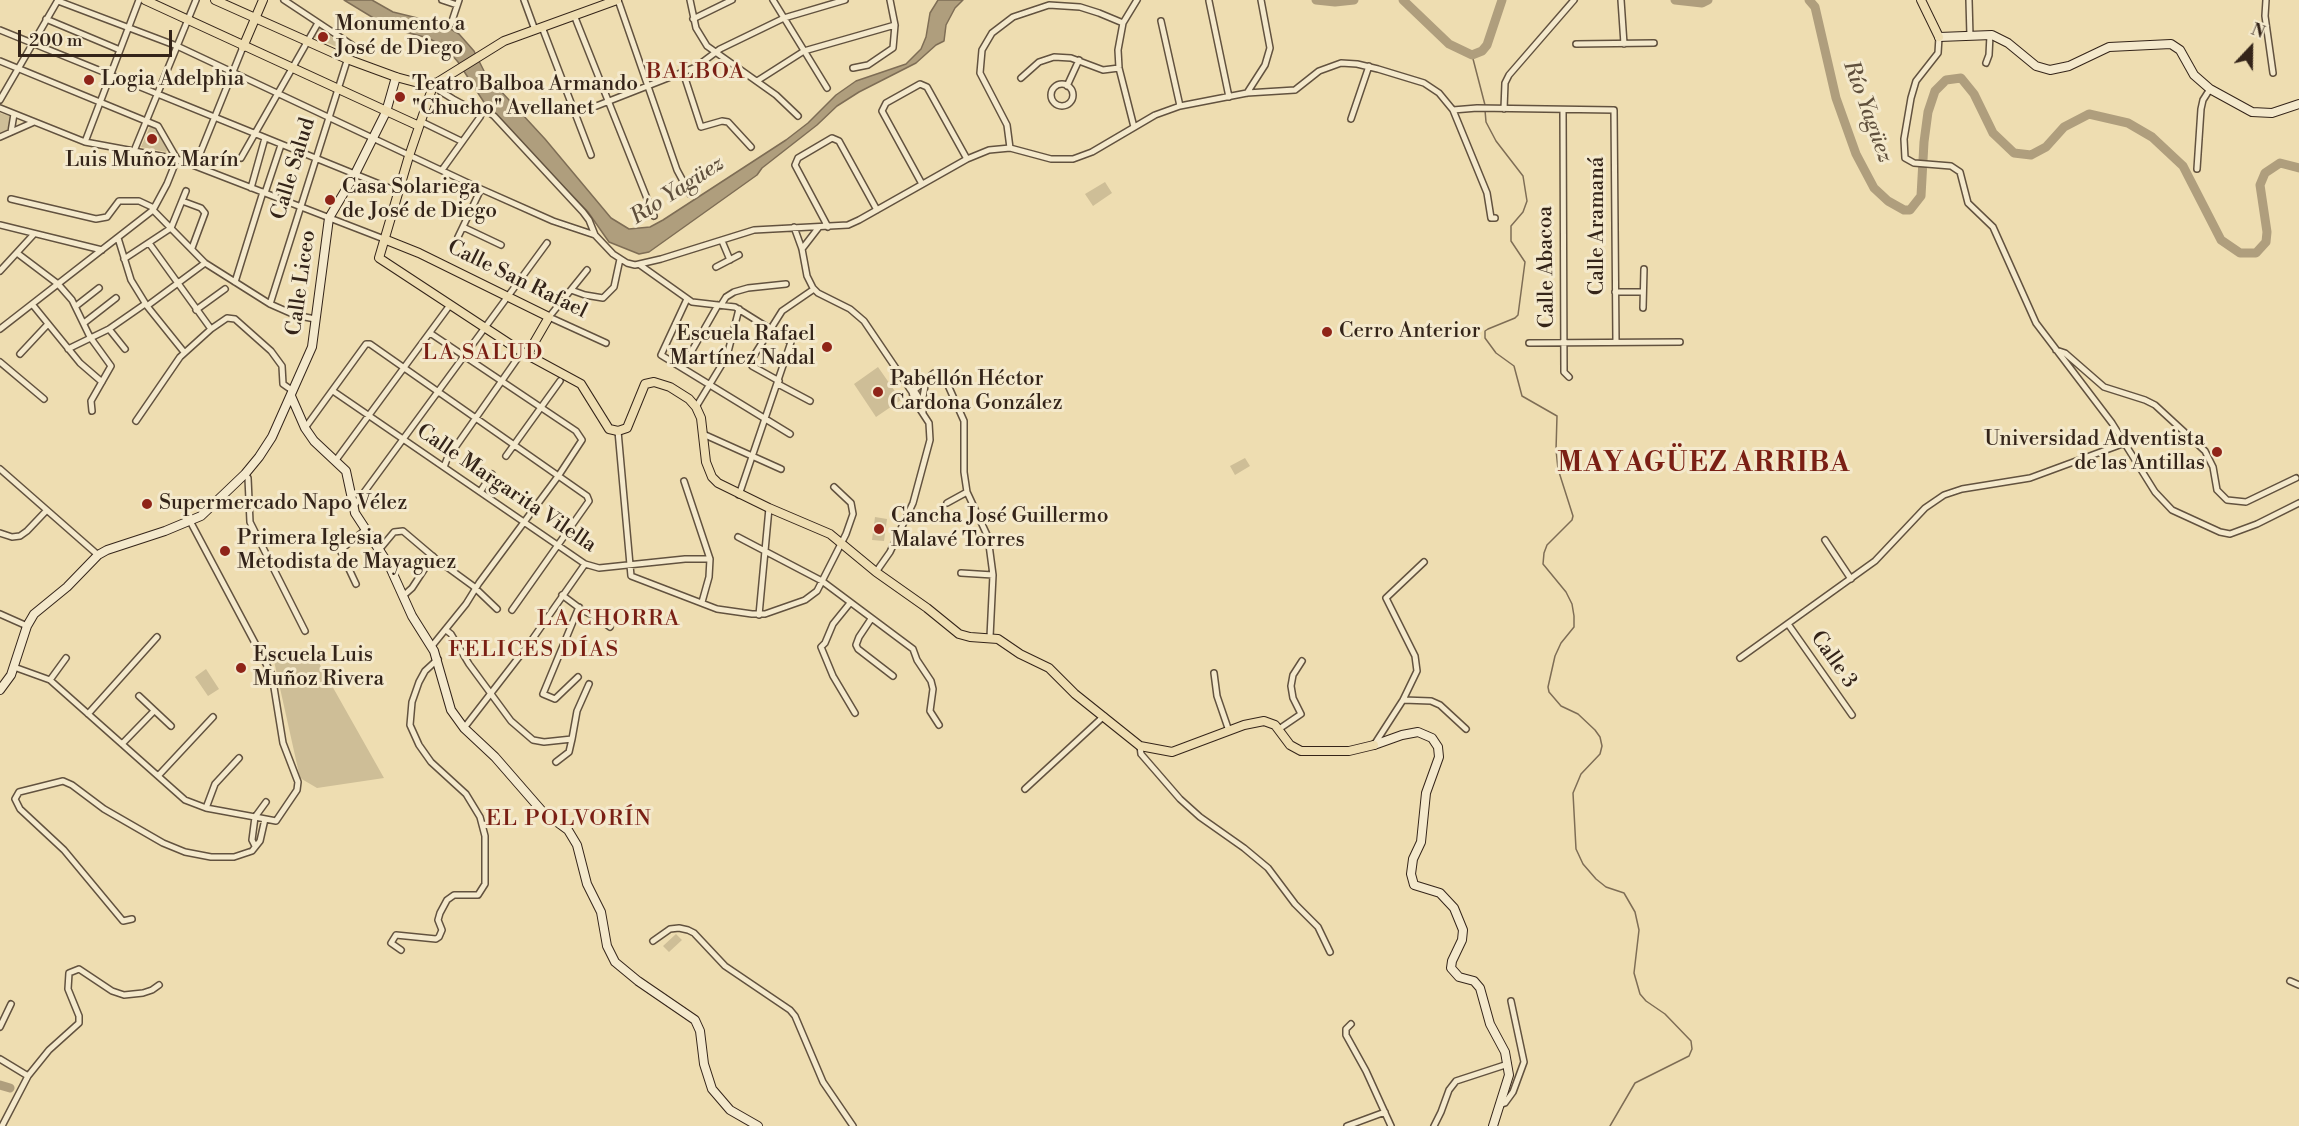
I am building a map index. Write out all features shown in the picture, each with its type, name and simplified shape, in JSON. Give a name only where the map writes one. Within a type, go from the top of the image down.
[{"type":"main road","points":[[145,0],[243,47],[419,124]]},
{"type":"main road","points":[[215,0],[347,60],[426,85],[436,83],[504,41],[600,3],[618,0]]},
{"type":"main road","points":[[243,47],[263,0]]},
{"type":"main road","points":[[1921,0],[1939,37]]},
{"type":"main road","points":[[436,83],[419,124],[380,258],[525,353],[581,384],[607,426],[618,431],[628,426],[645,384],[654,382],[670,387],[689,399],[696,407],[701,418],[706,462],[711,477],[718,483],[739,495],[821,529],[840,541],[876,572],[959,634],[970,637],[990,637],[1003,641],[1020,654],[1055,672],[1075,694],[1140,746],[1172,752],[1264,721],[1275,725],[1290,745],[1301,751],[1349,751],[1374,745]]},
{"type":"main road","name":"Calle San Rafael","points":[[384,239],[419,253],[549,316]]},
{"type":"main road","points":[[525,353],[549,316]]},
{"type":"street","points":[[50,0],[177,46],[481,189],[553,221],[595,235]]},
{"type":"street","points":[[86,142],[139,0]]},
{"type":"street","points":[[134,151],[196,0]]},
{"type":"street","points":[[241,158],[318,23],[284,0]]},
{"type":"street","points":[[442,0],[458,3],[451,24]]},
{"type":"street","points":[[524,0],[576,114],[591,155]]},
{"type":"street","points":[[618,0],[677,170],[690,194]]},
{"type":"street","points":[[690,0],[693,19],[702,41],[758,81],[798,116]]},
{"type":"street","points":[[693,19],[732,0]]},
{"type":"street","points":[[773,0],[828,88]]},
{"type":"street","points":[[576,114],[702,64],[715,52],[784,18],[845,0]]},
{"type":"street","points":[[853,69],[868,65],[893,48],[895,25],[890,0]]},
{"type":"street","points":[[1134,127],[1119,68],[1119,41],[1123,24],[1137,0]]},
{"type":"street","points":[[1247,93],[1265,65],[1270,48],[1261,0]]},
{"type":"street","points":[[1504,109],[1505,83],[1509,75],[1574,0]]},
{"type":"street","points":[[1621,0],[1624,44]]},
{"type":"street","points":[[1969,0],[1970,36]]},
{"type":"street","points":[[2266,0],[2265,16],[2273,73]]},
{"type":"street","points":[[0,100],[57,1]]},
{"type":"street","points":[[1209,2],[1229,96]]},
{"type":"street","points":[[1010,148],[1007,125],[980,73],[979,61],[982,50],[992,33],[1013,17],[1049,5],[1080,8],[1099,13],[1123,24]]},
{"type":"street","points":[[574,15],[654,216]]},
{"type":"street","points":[[46,19],[120,50]]},
{"type":"street","points":[[1161,21],[1180,106]]},
{"type":"street","name":"Calle Salud","points":[[270,304],[352,45],[318,23]]},
{"type":"street","points":[[758,81],[804,51],[895,25]]},
{"type":"street","points":[[0,30],[32,45],[399,192]]},
{"type":"street","points":[[1986,63],[1989,55],[1990,35]]},
{"type":"street","points":[[2299,104],[2272,113],[2252,112],[2210,89],[2194,75],[2180,50],[2171,44],[2109,47],[2069,66],[2050,70],[2036,66],[2000,37],[1990,35],[1939,37],[1938,53],[1916,81],[1904,138],[1905,158],[1914,163],[1951,166],[1960,172],[1968,203],[1993,227],[2036,323],[2112,423],[2155,492],[2167,506],[2225,534],[2237,533],[2299,503]]},
{"type":"street","points":[[1576,44],[1654,43]]},
{"type":"street","points":[[195,166],[243,47]]},
{"type":"street","points":[[1021,78],[1032,66],[1047,59],[1062,57],[1079,60],[1103,70],[1119,68]]},
{"type":"street","points":[[1067,86],[1079,60]]},
{"type":"street","points":[[0,61],[147,120],[161,129],[177,159],[154,209],[0,329]]},
{"type":"street","points":[[436,83],[440,91],[453,99],[494,116],[583,212],[595,235],[620,259],[627,263],[640,265],[753,230],[848,225],[967,159],[997,148],[1010,148],[1051,159],[1073,159],[1092,152],[1155,115],[1180,106],[1247,93],[1295,90],[1319,71],[1334,64],[1348,63],[1369,66],[1433,88],[1453,110],[1487,193],[1491,218],[1495,218]]},
{"type":"street","points":[[1351,119],[1369,66]]},
{"type":"street","points":[[683,72],[701,127],[722,121],[728,122],[751,147]]},
{"type":"street","name":"Calle Liceo","points":[[98,555],[106,550],[165,531],[207,512],[245,474],[268,443],[312,347],[329,218],[355,174],[386,111],[396,77]]},
{"type":"street","points":[[922,184],[882,111],[886,103],[920,84],[927,87],[967,159]]},
{"type":"street","points":[[1057,86],[1067,86],[1073,94],[1069,104],[1059,106],[1054,104],[1051,99],[1053,89],[1057,86]]},
{"type":"street","points":[[2197,169],[2201,109],[2203,100],[2210,89]]},
{"type":"street","name":"Calle San Rafael","points":[[0,108],[86,142],[177,159],[384,239]]},
{"type":"street","points":[[1453,110],[1477,108],[1563,110]]},
{"type":"street","points":[[442,170],[483,110]]},
{"type":"street","name":"Calle Aramaná","points":[[1563,110],[1614,110],[1616,342]]},
{"type":"street","name":"Calle Abacoa","points":[[1563,110],[1564,372],[1569,377]]},
{"type":"street","points":[[11,132],[14,114]]},
{"type":"street","points":[[0,137],[34,122]]},
{"type":"street","points":[[419,124],[461,141]]},
{"type":"street","points":[[251,188],[264,138]]},
{"type":"street","points":[[828,227],[795,165],[798,158],[832,138],[839,141],[877,210]]},
{"type":"street","points":[[235,282],[281,144]]},
{"type":"street","points":[[1554,154],[1563,154]]},
{"type":"street","points":[[458,237],[481,189]]},
{"type":"street","points":[[124,259],[171,228],[186,191]]},
{"type":"street","points":[[11,199],[96,219],[107,217],[119,201],[139,201],[154,209],[205,263],[270,304],[295,315],[315,319]]},
{"type":"street","points":[[182,201],[201,208],[205,213],[192,248]]},
{"type":"street","points":[[0,225],[102,250]]},
{"type":"street","points":[[463,227],[501,245]]},
{"type":"street","points":[[794,227],[802,249],[807,276],[814,289],[856,314],[912,392],[914,400],[929,423],[930,434],[917,493],[890,552],[876,572]]},
{"type":"street","points":[[802,249],[819,227]]},
{"type":"street","points":[[0,271],[34,234]]},
{"type":"street","points":[[118,238],[130,280],[146,305],[184,352]]},
{"type":"street","points":[[722,241],[730,260]]},
{"type":"street","points":[[149,243],[210,329]]},
{"type":"street","points":[[352,507],[547,243]]},
{"type":"street","points":[[17,253],[58,284],[76,306],[90,337],[112,368],[91,401],[92,411]]},
{"type":"street","points":[[716,267],[739,255]]},
{"type":"street","points":[[571,290],[603,298],[614,287],[620,259]]},
{"type":"street","points":[[68,349],[109,329],[205,263]]},
{"type":"street","points":[[640,265],[687,299],[699,304],[739,309],[790,340],[792,345],[739,495]]},
{"type":"street","points":[[1643,308],[1644,269]]},
{"type":"street","points":[[549,316],[587,270]]},
{"type":"street","points":[[682,368],[726,297],[748,288],[786,284]]},
{"type":"street","points":[[76,306],[99,288]]},
{"type":"street","points":[[196,310],[225,289]]},
{"type":"street","points":[[810,401],[752,366],[750,362],[785,308],[814,289]]},
{"type":"street","points":[[1615,291],[1643,292]]},
{"type":"street","points":[[84,322],[116,298]]},
{"type":"street","points":[[687,299],[661,355],[790,434]]},
{"type":"street","points":[[32,304],[85,369],[102,382]]},
{"type":"street","points":[[336,460],[450,305]]},
{"type":"street","points":[[696,407],[727,356],[739,309]]},
{"type":"street","name":"Calle San Rafael","points":[[549,316],[606,343]]},
{"type":"street","points":[[136,421],[184,352],[210,329],[228,318],[236,319],[275,355],[282,366],[283,384],[292,394],[304,428],[314,441],[346,471],[352,507],[395,576],[412,616],[438,658],[448,704],[464,728],[495,757],[542,811],[568,830],[577,845],[588,884],[601,912],[607,946],[615,962],[638,981],[695,1020],[700,1031],[704,1064],[712,1089],[730,1110],[758,1126]]},
{"type":"street","points":[[20,354],[48,324]]},
{"type":"street","points":[[109,329],[125,348]]},
{"type":"street","points":[[430,333],[580,434],[581,443],[446,630],[432,646]]},
{"type":"street","points":[[1529,343],[1680,342]]},
{"type":"street","points":[[304,428],[366,344],[369,344],[587,495],[589,501],[512,610]]},
{"type":"street","points":[[2055,349],[2065,353],[2104,387],[2155,405],[2205,451],[2213,467],[2217,490],[2227,500],[2246,502],[2296,478]]},
{"type":"street","points":[[444,467],[447,459],[476,418],[525,353]]},
{"type":"street","points":[[0,362],[44,399]]},
{"type":"street","points":[[912,392],[934,373],[943,374],[964,421],[963,472],[967,492],[988,537],[993,575],[990,637]]},
{"type":"street","points":[[923,412],[922,403],[926,379]]},
{"type":"street","points":[[506,456],[560,381]]},
{"type":"street","name":"Calle Margarita Vilella","points":[[333,391],[585,564],[599,568],[710,559]]},
{"type":"street","points":[[912,392],[916,393],[922,403]]},
{"type":"street","points":[[618,431],[631,576],[724,610],[759,615],[810,597],[817,591],[840,541],[846,534],[853,510],[851,503],[834,487]]},
{"type":"street","points":[[703,434],[781,469]]},
{"type":"street","points":[[1740,658],[1875,561],[1925,508],[1944,495],[1962,489],[2030,478],[2125,443]]},
{"type":"street","points":[[0,469],[98,555],[67,587],[34,614],[27,626],[8,681],[0,690]]},
{"type":"street","points":[[245,474],[248,478],[250,522],[305,631]]},
{"type":"street","points":[[480,492],[492,474]]},
{"type":"street","points":[[684,481],[710,559],[709,577],[702,602]]},
{"type":"street","points":[[946,503],[967,492]]},
{"type":"street","points":[[759,615],[769,508]]},
{"type":"street","points":[[0,533],[12,537],[20,536],[46,511]]},
{"type":"street","points":[[14,667],[50,680],[185,800],[206,808],[276,821],[298,786],[284,744],[272,675],[190,521]]},
{"type":"street","points":[[356,584],[341,552],[365,530]]},
{"type":"street","points":[[379,550],[396,531],[403,531],[476,588],[497,609]]},
{"type":"street","points":[[738,537],[822,581],[915,652],[917,660],[931,681],[933,688],[930,711],[939,725]]},
{"type":"street","points":[[1825,540],[1851,579]]},
{"type":"street","points":[[403,596],[412,588],[433,556]]},
{"type":"street","points":[[1374,745],[1415,678],[1417,665],[1410,645],[1386,598],[1424,561]]},
{"type":"street","points":[[464,728],[492,694],[585,564]]},
{"type":"street","points":[[961,573],[993,575]]},
{"type":"street","points":[[562,595],[610,627]]},
{"type":"street","points":[[850,603],[833,624],[821,647],[833,676],[855,713]]},
{"type":"street","points":[[578,677],[555,699],[543,692],[579,607]]},
{"type":"street","points":[[0,614],[27,626]]},
{"type":"street","points":[[871,619],[856,645],[893,676]]},
{"type":"street","name":"Calle 3","points":[[1788,624],[1852,715]]},
{"type":"street","points":[[446,630],[515,726],[530,739],[541,742],[572,739]]},
{"type":"street","points":[[88,714],[157,637]]},
{"type":"street","points":[[50,680],[66,658]]},
{"type":"street","points":[[401,950],[391,942],[396,934],[436,939],[442,930],[438,920],[447,900],[454,895],[478,896],[485,884],[485,836],[480,817],[466,794],[425,754],[410,725],[412,702],[419,682],[425,671],[438,658]]},
{"type":"street","points":[[1279,729],[1301,714],[1293,698],[1291,686],[1293,675],[1302,661]]},
{"type":"street","points":[[1214,673],[1216,696],[1229,731]]},
{"type":"street","points":[[556,762],[569,752],[575,718],[589,684]]},
{"type":"street","points":[[139,696],[171,726]]},
{"type":"street","points":[[1403,700],[1431,701],[1440,705],[1466,729]]},
{"type":"street","points":[[122,744],[154,711]]},
{"type":"street","points":[[1024,789],[1104,716]]},
{"type":"street","points":[[158,776],[213,717]]},
{"type":"street","points":[[1374,745],[1415,732],[1428,735],[1438,747],[1439,757],[1426,793],[1421,842],[1413,859],[1412,874],[1414,885],[1440,893],[1454,908],[1464,930],[1451,968],[1459,977],[1474,981],[1480,988],[1490,1024],[1505,1052],[1509,1075],[1493,1126]]},
{"type":"street","points":[[1140,746],[1141,754],[1180,799],[1200,817],[1268,868],[1295,904],[1318,927],[1330,952]]},
{"type":"street","points":[[206,808],[215,784],[239,758]]},
{"type":"street","points":[[132,919],[123,921],[64,850],[20,809],[15,799],[19,792],[58,782],[68,783],[104,809],[163,843],[197,855],[234,857],[248,853],[260,841],[265,819]]},
{"type":"street","points":[[255,846],[252,840],[255,817],[266,802]]},
{"type":"street","points":[[653,941],[670,929],[679,928],[694,933],[724,966],[790,1010],[799,1025],[823,1082],[853,1126]]},
{"type":"street","points":[[2,1126],[28,1076],[49,1050],[79,1023],[79,1016],[68,989],[68,976],[72,970],[79,969],[117,993],[136,995],[159,985]]},
{"type":"street","points":[[2290,981],[2299,985]]},
{"type":"street","points":[[1498,1106],[1505,1103],[1513,1092],[1524,1062],[1511,1001]]},
{"type":"street","points":[[0,1027],[11,1004]]},
{"type":"street","points":[[1352,1024],[1346,1029],[1346,1035],[1366,1071],[1391,1126]]},
{"type":"street","points":[[0,1059],[28,1076]]},
{"type":"street","points":[[1434,1126],[1442,1112],[1449,1090],[1456,1082],[1508,1064]]},
{"type":"street","points":[[1347,1126],[1385,1112]]},
{"type":"shaded area","points":[[344,0],[372,0],[393,12],[442,24],[459,34],[474,51],[486,75],[545,139],[611,218],[629,229],[650,227],[663,220],[786,140],[808,123],[836,95],[856,81],[906,64],[921,49],[926,37],[930,13],[938,0],[963,0],[955,8],[946,25],[944,41],[916,63],[837,106],[817,125],[762,168],[757,175],[649,252],[639,254],[609,242],[588,212],[487,107],[458,62],[445,47],[428,38],[390,28]]},
{"type":"shaded area","points":[[319,27],[346,48],[344,50],[314,37]]},
{"type":"shaded area","points":[[0,113],[10,116],[11,120],[7,130],[0,134]]},
{"type":"shaded area","points":[[150,126],[158,131],[166,152],[141,147]]},
{"type":"shaded area","points":[[1105,182],[1112,193],[1093,206],[1085,194]]},
{"type":"shaded area","name":"Pabellón Héctor Cardona González","points":[[878,367],[901,400],[876,417],[854,384]]},
{"type":"shaded area","points":[[1245,458],[1250,466],[1235,475],[1230,466]]},
{"type":"shaded area","name":"Cancha José Guillermo Malavé Torres","points":[[875,517],[887,519],[884,541],[872,540]]},
{"type":"shaded area","points":[[293,658],[318,661],[384,778],[317,788],[300,778],[274,661]]},
{"type":"shaded area","points":[[206,669],[219,689],[208,696],[195,677]]},
{"type":"shaded area","points":[[676,934],[682,940],[669,952],[663,946]]},
{"type":"waterway","name":"Río Yagüez","points":[[1316,0],[1335,2],[1354,0]]},
{"type":"waterway","name":"Río Yagüez","points":[[1403,0],[1449,44],[1472,55],[1482,51],[1487,45],[1502,0]]},
{"type":"waterway","name":"Río Yagüez","points":[[1675,0],[1702,3],[1708,0]]},
{"type":"waterway","name":"Río Yagüez","points":[[1809,0],[1815,7],[1836,98],[1856,154],[1874,188],[1888,201],[1904,210],[1910,210],[1921,196],[1924,142],[1928,112],[1935,91],[1946,80],[1961,78],[1974,94],[1993,133],[2014,153],[2031,155],[2046,147],[2064,127],[2089,114],[2128,123],[2152,137],[2183,166],[2221,240],[2240,253],[2256,253],[2266,242],[2267,232],[2260,185],[2265,173],[2280,163],[2299,168]]},
{"type":"waterway","points":[[1472,55],[1485,105]]},
{"type":"waterway","points":[[1485,110],[1486,122],[1496,141],[1523,176],[1527,201],[1523,212],[1511,226],[1511,241],[1525,262],[1518,315],[1485,331],[1485,338],[1496,353],[1514,366],[1522,396],[1557,416],[1558,469],[1573,516],[1572,520],[1547,545],[1544,553],[1543,564],[1566,592],[1572,604],[1574,616],[1574,627],[1561,643],[1555,656],[1548,687],[1549,692],[1561,706],[1578,714],[1595,730],[1602,746],[1600,754],[1581,774],[1573,793],[1576,849],[1583,864],[1596,879],[1606,887],[1624,893],[1635,912],[1639,930],[1634,973],[1640,994],[1665,1014],[1691,1041],[1692,1049],[1689,1056],[1635,1083],[1610,1126]]},
{"type":"waterway","points":[[0,1085],[10,1088]]},
{"type":"place","name":"Monumento a José de Diego","points":[[323,37]]},
{"type":"place","name":"Logia Adelphia","points":[[89,80]]},
{"type":"place","name":"Teatro Balboa Armando \"Chucho\" Avellanet","points":[[400,97]]},
{"type":"place","name":"Luis Muñoz Marín","points":[[152,139]]},
{"type":"place","name":"Casa Solariega de José de Diego","points":[[330,200]]},
{"type":"place","name":"Cerro Anterior","points":[[1327,332]]},
{"type":"place","name":"Escuela Rafael Martínez Nadal","points":[[827,347]]},
{"type":"place","name":"Pabellón Héctor Cardona González","points":[[878,392]]},
{"type":"place","name":"Universidad Adventista de las Antillas","points":[[2217,452]]},
{"type":"place","name":"Supermercado Napo Vélez","points":[[147,504]]},
{"type":"place","name":"Cancha José Guillermo Malavé Torres","points":[[879,529]]},
{"type":"place","name":"Primera Iglesia Metodista de Mayaguez","points":[[225,551]]},
{"type":"place","name":"Escuela Luis Muñoz Rivera","points":[[241,668]]},
{"type":"district","name":"BALBOA","points":[[696,73]]},
{"type":"district","name":"LA SALUD","points":[[483,354]]},
{"type":"district","name":"MAYAGÜEZ ARRIBA","points":[[1704,465]]},
{"type":"district","name":"LA CHORRA","points":[[609,620]]},
{"type":"district","name":"FELICES DÍAS","points":[[534,651]]},
{"type":"district","name":"EL POLVORÍN","points":[[569,820]]}]
